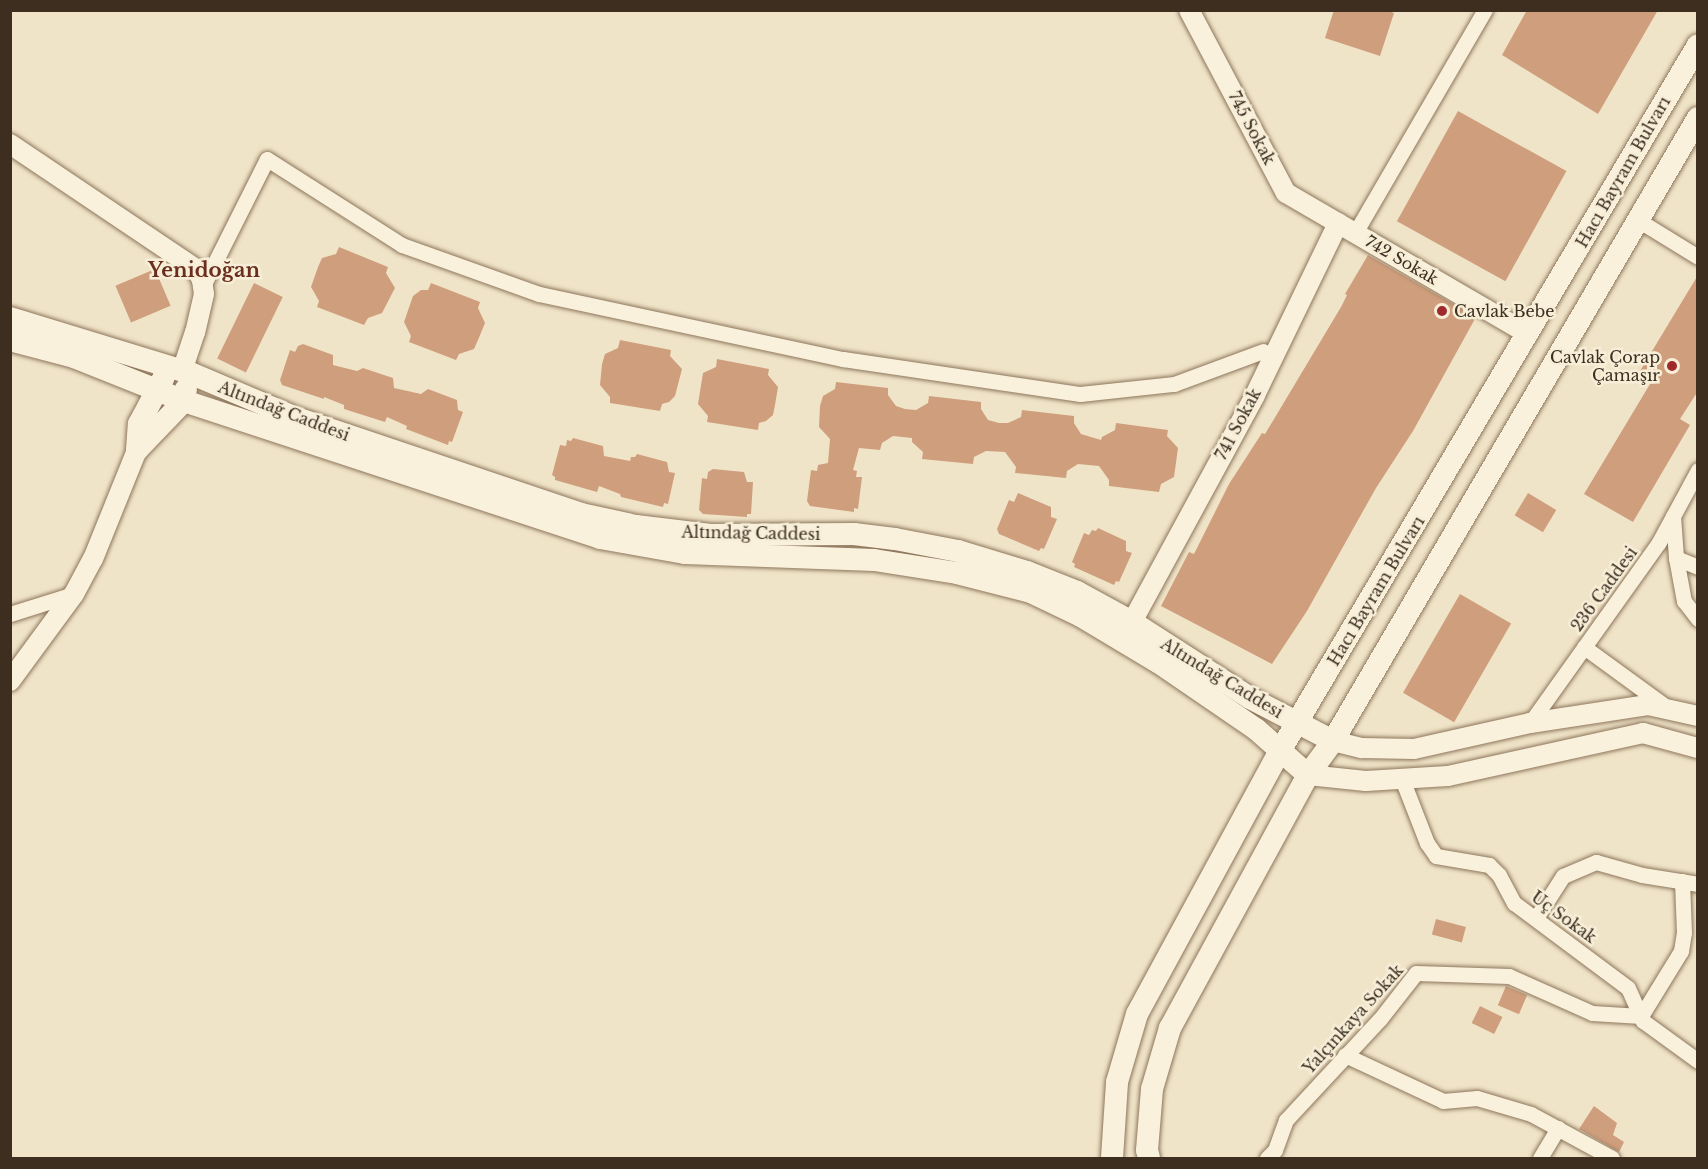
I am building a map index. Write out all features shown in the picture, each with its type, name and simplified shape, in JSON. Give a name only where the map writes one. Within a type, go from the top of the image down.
[{"type":"main road","name":"Hacı Bayram Bulvarı","points":[[1112,1158],[1117,1082],[1137,1014],[1280,751],[1698,45]]},
{"type":"main road","points":[[1149,1158],[1147,1150],[1152,1089],[1170,1028],[1308,775],[1333,741],[1698,118]]},
{"type":"main road","name":"Altındağ Caddesi","points":[[10,318],[181,371],[296,418],[581,514],[684,532],[741,535],[854,534],[920,542],[958,550],[1052,581],[1132,622],[1250,698],[1333,741]]},
{"type":"main road","name":"Altındağ Caddesi","points":[[10,340],[74,357],[184,401],[574,531],[617,542],[685,553],[874,560],[948,571],[1031,592],[1082,616],[1234,712],[1308,775]]},
{"type":"main road","points":[[137,450],[139,424],[156,389],[181,371]]},
{"type":"main road","points":[[137,450],[184,401],[181,371]]},
{"type":"street","name":"745 Sokak","points":[[1189,10],[1286,193],[1346,228]]},
{"type":"street","points":[[1346,228],[1485,10]]},
{"type":"street","points":[[10,144],[196,269],[203,286]]},
{"type":"street","points":[[181,371],[201,310],[203,286],[267,159],[402,245],[539,294],[843,359],[1080,394],[1174,384],[1263,351]]},
{"type":"street","points":[[1638,220],[1698,257]]},
{"type":"street","name":"742 Sokak","points":[[1346,228],[1528,334]]},
{"type":"street","name":"741 Sokak","points":[[1132,622],[1346,228]]},
{"type":"street","points":[[10,681],[74,594],[93,559],[137,450]]},
{"type":"street","name":"236 Caddesi","points":[[1530,723],[1659,542],[1698,470]]},
{"type":"street","points":[[1673,516],[1676,558],[1684,601],[1698,619]]},
{"type":"street","points":[[1676,558],[1698,567]]},
{"type":"street","points":[[10,614],[74,594]]},
{"type":"street","points":[[1584,647],[1670,710]]},
{"type":"street","points":[[1333,741],[1362,748],[1414,749],[1530,723],[1648,705],[1698,716]]},
{"type":"street","points":[[1308,775],[1366,781],[1448,776],[1643,733],[1698,748]]},
{"type":"street","name":"Uç Sokak","points":[[1402,779],[1427,843],[1436,856],[1489,865],[1498,875],[1514,903],[1628,988],[1641,1016]]},
{"type":"street","points":[[1536,918],[1563,876],[1596,862],[1642,875],[1690,882],[1681,951],[1641,1016],[1643,1021],[1698,1061]]},
{"type":"street","name":"Yalçınkaya Sokak","points":[[1267,1158],[1275,1150],[1286,1120],[1380,1019],[1416,973],[1509,976],[1592,1013],[1641,1016]]},
{"type":"street","points":[[1345,1055],[1443,1101],[1477,1098],[1531,1114],[1612,1158]]},
{"type":"street","points":[[1540,1158],[1558,1128]]},
{"type":"building","points":[[1334,10],[1386,10],[1394,13],[1380,56],[1325,38]]},
{"type":"building","points":[[1527,10],[1658,10],[1598,114],[1502,55]]},
{"type":"building","points":[[1458,111],[1566,171],[1505,281],[1397,221]]},
{"type":"building","points":[[339,247],[388,267],[386,273],[395,288],[382,313],[368,318],[364,325],[317,307],[319,301],[311,287],[318,267],[322,258],[336,254]]},
{"type":"building","points":[[1368,255],[1476,317],[1413,431],[1376,488],[1307,611],[1272,664],[1161,606],[1189,552],[1194,554],[1229,484],[1262,433],[1265,434],[1341,307],[1347,295],[1345,294]]},
{"type":"building","points":[[155,269],[171,306],[131,323],[115,286]]},
{"type":"building","points":[[1698,275],[1698,391],[1680,419],[1690,425],[1633,522],[1584,494],[1653,379],[1640,371]]},
{"type":"building","points":[[254,283],[283,297],[246,373],[217,358]]},
{"type":"building","points":[[431,283],[480,302],[478,308],[485,323],[478,340],[474,349],[459,354],[456,360],[409,342],[411,336],[404,322],[413,296],[421,290],[428,290]]},
{"type":"building","points":[[620,340],[671,350],[670,356],[682,369],[675,396],[669,402],[662,404],[660,411],[610,403],[610,397],[600,385],[602,364],[605,354],[618,348]]},
{"type":"building","points":[[303,344],[333,355],[333,365],[357,371],[363,368],[393,378],[394,388],[421,394],[428,389],[457,400],[458,410],[463,412],[452,442],[449,441],[448,445],[406,429],[407,426],[387,417],[385,422],[344,409],[344,405],[324,397],[324,399],[282,385],[280,380],[290,350],[295,352],[298,346]]},
{"type":"building","points":[[717,359],[769,369],[768,375],[778,387],[775,405],[773,415],[759,423],[758,430],[707,422],[708,416],[698,404],[703,373],[716,367]]},
{"type":"building","points":[[836,382],[888,388],[888,395],[896,406],[905,409],[916,410],[928,403],[929,396],[981,402],[981,409],[988,420],[999,423],[1008,423],[1021,417],[1022,410],[1074,416],[1074,423],[1081,434],[1101,440],[1102,437],[1115,430],[1116,423],[1168,430],[1167,436],[1178,448],[1174,477],[1161,484],[1159,492],[1109,486],[1109,480],[1099,466],[1078,464],[1067,471],[1066,478],[1015,473],[1016,467],[1005,452],[986,451],[974,457],[973,464],[922,459],[923,452],[912,442],[912,438],[893,436],[882,443],[880,450],[859,448],[853,470],[857,471],[856,477],[862,477],[858,509],[854,508],[854,512],[810,506],[807,501],[811,470],[817,471],[818,465],[828,463],[830,439],[819,427],[820,406],[823,396],[835,389]]},
{"type":"building","points":[[573,438],[603,446],[604,456],[630,461],[631,457],[637,454],[667,462],[669,472],[675,473],[668,504],[664,503],[663,507],[621,497],[620,494],[599,486],[597,492],[555,480],[552,475],[560,445],[566,446],[567,440],[571,441]]},
{"type":"building","points":[[713,469],[744,472],[747,482],[753,482],[751,514],[747,514],[747,517],[703,514],[699,510],[702,478],[707,479],[708,472]]},
{"type":"building","points":[[1018,493],[1051,507],[1051,517],[1057,519],[1044,549],[1041,548],[1039,551],[999,534],[997,529],[1009,500],[1014,502]]},
{"type":"building","points":[[1528,493],[1556,510],[1543,532],[1515,515]]},
{"type":"building","points":[[1098,528],[1126,541],[1126,551],[1132,553],[1119,582],[1116,581],[1114,585],[1074,567],[1075,564],[1072,562],[1084,533],[1089,535],[1092,530],[1096,531]]},
{"type":"building","points":[[1460,594],[1511,624],[1454,722],[1403,693]]},
{"type":"building","points":[[1436,919],[1466,927],[1462,942],[1432,934]]},
{"type":"building","points":[[1506,986],[1527,995],[1519,1014],[1498,1005]]},
{"type":"building","points":[[1480,1006],[1502,1017],[1494,1034],[1472,1023]]},
{"type":"building","points":[[1594,1106],[1617,1123],[1613,1135],[1624,1142],[1619,1152],[1579,1129]]},
{"type":"place","name":"Cavlak Bebe","points":[[1442,311]]},
{"type":"place","name":"Cavlak Çorap Çamaşır","points":[[1672,366]]},
{"type":"district","name":"Yenidoğan","points":[[204,270]]}]
